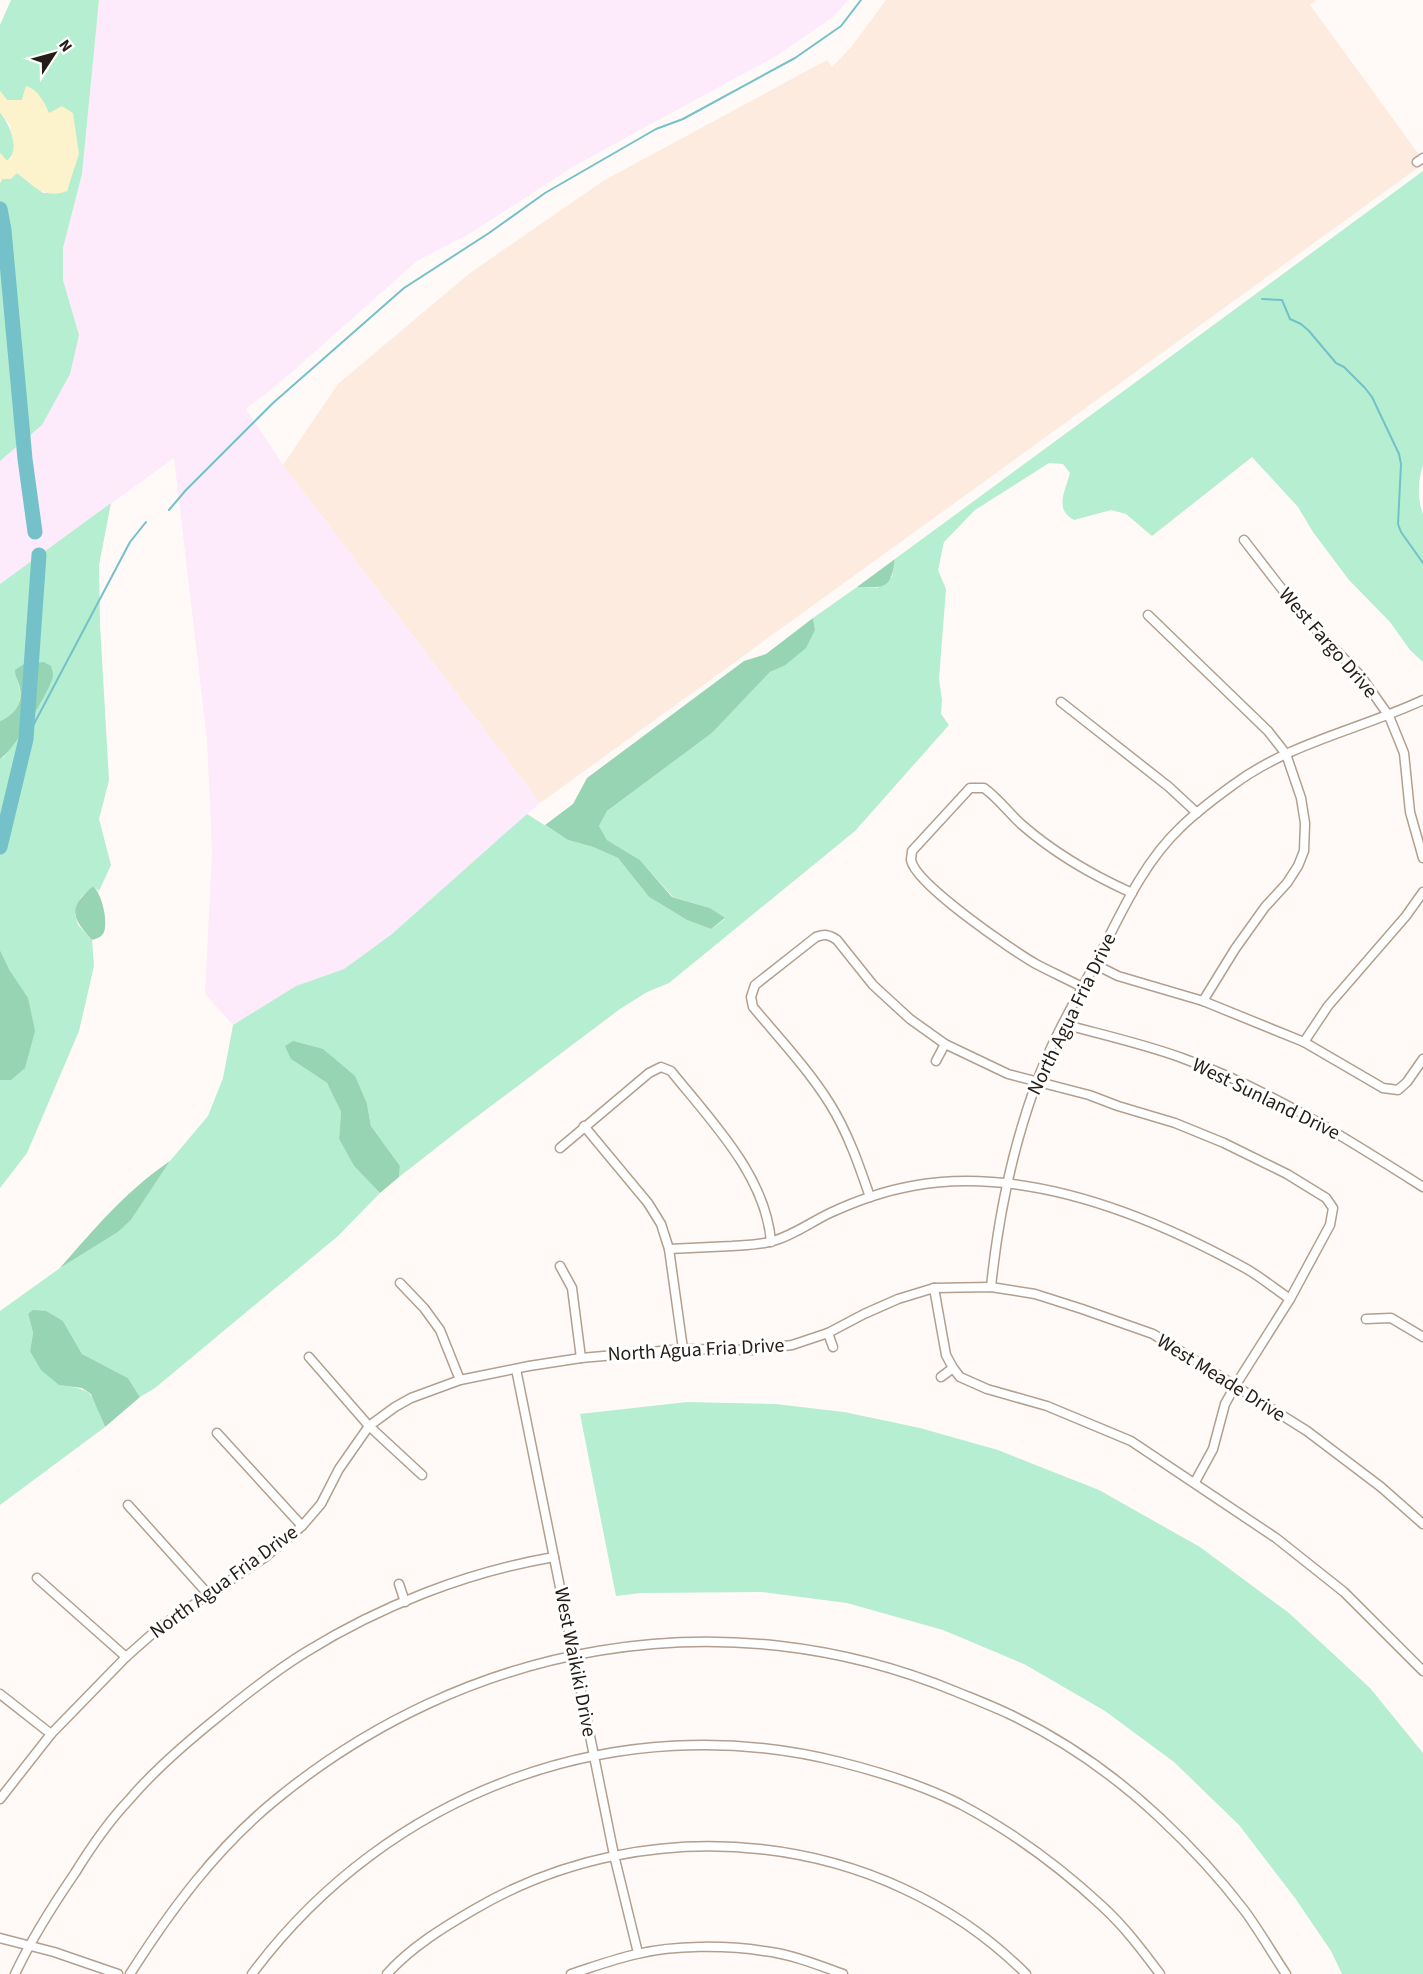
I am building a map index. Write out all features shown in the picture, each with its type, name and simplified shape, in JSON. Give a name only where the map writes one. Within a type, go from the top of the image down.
[{"type":"street","name":"West Fargo Drive","points":[[1244,540],[1302,615],[1360,675],[1389,716],[1404,753],[1410,812],[1423,858]]},
{"type":"street","points":[[1148,615],[1268,731],[1286,754],[1301,798],[1305,823],[1304,851],[1298,866],[1235,949],[1203,1001]]},
{"type":"street","name":"North Agua Fria Drive","points":[[0,1799],[51,1734],[126,1657],[161,1626],[264,1558],[302,1526],[321,1504],[339,1469],[369,1426],[411,1398],[460,1380],[581,1358],[683,1349],[752,1350],[792,1345],[828,1333],[881,1306],[934,1288],[991,1287],[996,1238],[1017,1145],[1036,1083],[1063,1024],[1132,893],[1163,847],[1179,828],[1234,784],[1286,754],[1389,716],[1423,700]]},
{"type":"street","points":[[1062,702],[1169,787],[1197,813]]},
{"type":"street","points":[[1082,987],[1036,964],[991,935],[937,892],[916,870],[911,861],[912,851],[970,788],[984,788],[1050,848],[1096,876],[1132,893]]},
{"type":"street","points":[[1304,1042],[1328,1006],[1406,916],[1423,892]]},
{"type":"street","points":[[870,1197],[849,1140],[830,1104],[812,1078],[753,1007],[751,997],[755,985],[823,934],[831,935],[837,940],[873,985],[910,1019],[945,1044],[1008,1074],[1089,1095],[1175,1123],[1224,1143],[1287,1174],[1326,1198],[1333,1208],[1330,1225],[1290,1299],[1235,1386],[1226,1404],[1213,1449],[1195,1482]]},
{"type":"street","points":[[1094,964],[1118,976],[1203,1001],[1304,1042],[1383,1088],[1398,1090],[1407,1082],[1423,1059]]},
{"type":"street","name":"West Sunland Drive","points":[[1063,1024],[1181,1058],[1243,1083],[1346,1137],[1423,1187]]},
{"type":"street","points":[[936,1061],[945,1044]]},
{"type":"street","points":[[560,1148],[648,1073],[661,1067],[671,1071],[743,1161],[752,1178],[770,1228],[771,1242]]},
{"type":"street","points":[[584,1126],[648,1203],[661,1224],[669,1249],[683,1349]]},
{"type":"street","points":[[669,1249],[756,1245],[771,1242],[796,1232],[828,1214],[870,1197],[911,1186],[959,1180],[1009,1182],[1095,1202],[1143,1220],[1247,1269],[1290,1299]]},
{"type":"street","points":[[560,1266],[572,1288],[581,1358]]},
{"type":"street","points":[[400,1283],[424,1308],[440,1330],[460,1380]]},
{"type":"street","name":"West Meade Drive","points":[[991,1287],[1035,1294],[1082,1308],[1153,1334],[1307,1431],[1381,1487],[1423,1524]]},
{"type":"street","points":[[934,1288],[946,1356],[960,1377],[987,1389],[1047,1406],[1131,1441],[1276,1538],[1344,1592],[1423,1671]]},
{"type":"street","points":[[1366,1319],[1391,1318],[1423,1336]]},
{"type":"street","points":[[828,1333],[833,1347]]},
{"type":"street","points":[[309,1357],[369,1426],[422,1475]]},
{"type":"street","points":[[941,1377],[953,1368]]},
{"type":"street","name":"West Waikiki Drive","points":[[516,1369],[614,1855],[638,1953]]},
{"type":"street","points":[[217,1433],[302,1526]]},
{"type":"street","points":[[128,1505],[208,1594]]},
{"type":"street","points":[[15,1974],[29,1946],[96,1840],[129,1799],[189,1741],[260,1684],[305,1652],[363,1620],[467,1577],[515,1563],[554,1557]]},
{"type":"street","points":[[37,1578],[126,1657]]},
{"type":"street","points":[[399,1584],[405,1602]]},
{"type":"street","points":[[130,1974],[158,1930],[190,1887],[270,1804],[354,1743],[404,1714],[479,1681],[574,1655],[663,1642],[728,1641],[801,1648],[842,1656],[920,1677],[1011,1715],[1063,1744],[1106,1773],[1157,1815],[1206,1864],[1238,1903],[1286,1974]]},
{"type":"street","points":[[0,1694],[51,1734]]},
{"type":"street","points":[[252,1974],[272,1947],[342,1877],[386,1843],[460,1800],[501,1782],[578,1759],[632,1749],[679,1745],[749,1746],[802,1752],[883,1773],[959,1804],[1039,1852],[1103,1906],[1137,1943],[1160,1974]]},
{"type":"street","points":[[387,1974],[447,1925],[492,1899],[538,1878],[614,1855],[660,1848],[703,1846],[766,1849],[816,1858],[863,1871],[913,1893],[957,1919],[1009,1957],[1026,1974]]},
{"type":"street","points":[[0,1938],[54,1952],[118,1974]]},
{"type":"street","points":[[571,1974],[638,1953],[676,1948],[765,1951],[816,1964],[843,1974]]},
{"type":"shaded area","points":[[99,0],[848,0],[833,17],[778,55],[574,166],[471,233],[417,261],[283,380],[246,409],[283,465],[540,803],[392,934],[344,969],[296,986],[233,1025],[205,994],[212,851],[207,740],[174,458],[0,584],[0,461],[42,425],[79,335],[63,280],[63,248],[82,174]]},
{"type":"shaded area","points":[[886,0],[1316,0],[1310,5],[1423,160],[1423,164],[540,803],[283,465],[338,384],[470,273],[603,181],[827,60],[832,67],[852,46]]},
{"type":"green space","points":[[11,0],[99,0],[82,174],[63,248],[63,280],[79,335],[70,374],[42,425],[0,461],[0,183],[2,179],[17,173],[43,193],[67,191],[71,177],[49,114],[26,87],[22,100],[7,100],[0,91],[0,25]]},
{"type":"green space","points":[[0,112],[7,123],[14,144],[14,150],[7,161],[0,153]]},
{"type":"green space","points":[[1423,171],[1423,465],[1419,490],[1423,514],[1423,662],[1410,650],[1390,622],[1349,580],[1313,532],[1298,507],[1252,457],[1152,536],[1126,514],[1111,510],[1074,520],[1068,516],[1064,511],[1063,500],[1070,473],[1063,464],[1049,463],[975,510],[944,542],[938,570],[946,589],[939,679],[941,714],[949,725],[855,831],[669,983],[647,992],[620,1009],[399,1177],[400,1166],[371,1126],[367,1104],[291,1059],[327,1083],[341,1112],[339,1139],[354,1166],[380,1193],[338,1236],[155,1388],[140,1397],[128,1378],[82,1354],[63,1321],[28,1315],[33,1333],[30,1351],[60,1385],[81,1389],[91,1396],[105,1427],[0,1505],[0,1311],[60,1268],[118,1232],[131,1220],[170,1161],[208,1116],[223,1078],[233,1025],[296,986],[344,969],[392,934],[527,814],[568,840],[593,847],[618,858],[649,897],[687,920],[711,929],[725,919],[710,908],[673,897],[640,860],[607,840],[599,826],[607,811],[712,733],[770,672],[784,666],[815,630],[813,618],[857,587],[877,588],[892,577],[895,559]]},
{"type":"green space","points":[[111,503],[99,565],[109,780],[99,819],[111,865],[99,891],[93,886],[81,897],[75,914],[78,925],[92,940],[94,966],[79,1031],[27,1153],[0,1188],[0,1080],[11,1080],[10,971],[0,950],[0,759],[4,757],[37,708],[16,677],[20,691],[19,703],[7,718],[0,721],[0,584]]},
{"type":"green space","points":[[895,559],[891,576],[885,585],[857,587]]},
{"type":"green space","points":[[813,618],[815,630],[806,648],[784,666],[770,672],[712,733],[607,811],[599,826],[607,840],[640,860],[672,897],[710,908],[725,918],[711,929],[687,920],[649,897],[618,858],[593,847],[568,840],[545,825],[573,804],[587,778],[744,661],[766,654]]},
{"type":"green space","points":[[44,662],[52,668],[51,683],[22,734],[0,759],[0,721],[13,713],[20,700],[21,694],[15,670],[24,664]]},
{"type":"green space","points":[[93,886],[101,901],[105,915],[105,927],[99,938],[92,940],[76,919],[75,913],[79,900]]},
{"type":"green space","points":[[0,950],[10,971],[28,998],[35,1031],[25,1068],[11,1080],[0,1080]]},
{"type":"green space","points":[[293,1041],[323,1049],[355,1076],[367,1104],[371,1126],[400,1166],[399,1177],[380,1193],[354,1166],[339,1139],[341,1112],[327,1083],[291,1059],[285,1046]]},
{"type":"green space","points":[[170,1161],[131,1220],[118,1232],[60,1268],[125,1197]]},
{"type":"green space","points":[[33,1310],[46,1311],[63,1321],[82,1354],[128,1378],[140,1397],[105,1427],[91,1394],[82,1388],[59,1385],[41,1370],[30,1351],[33,1333],[28,1314]]},
{"type":"green space","points":[[687,1402],[775,1404],[844,1412],[920,1428],[998,1450],[1099,1490],[1200,1547],[1289,1613],[1370,1688],[1423,1753],[1423,1974],[1342,1974],[1331,1951],[1295,1898],[1239,1825],[1174,1762],[1105,1711],[1024,1664],[943,1630],[847,1603],[762,1592],[641,1593],[616,1596],[580,1414]]},
{"type":"sand","points":[[26,86],[37,93],[49,113],[62,106],[73,113],[79,154],[67,191],[46,193],[34,187],[17,173],[11,179],[2,179],[0,183],[0,153],[7,161],[11,159],[14,146],[10,125],[0,112],[0,91],[7,100],[22,100]]},
{"type":"waterway","points":[[169,510],[273,403],[404,288],[489,233],[545,193],[656,129],[683,119],[795,58],[841,26],[861,0]]},
{"type":"waterway","points":[[0,209],[4,230],[25,459],[35,532]]},
{"type":"waterway","points":[[1262,299],[1282,300],[1290,319],[1309,331],[1336,363],[1344,367],[1372,397],[1399,454],[1401,464],[1398,524],[1423,563]]},
{"type":"waterway","points":[[26,739],[130,542],[146,522]]},
{"type":"waterway","points":[[0,847],[26,739],[39,555]]}]
